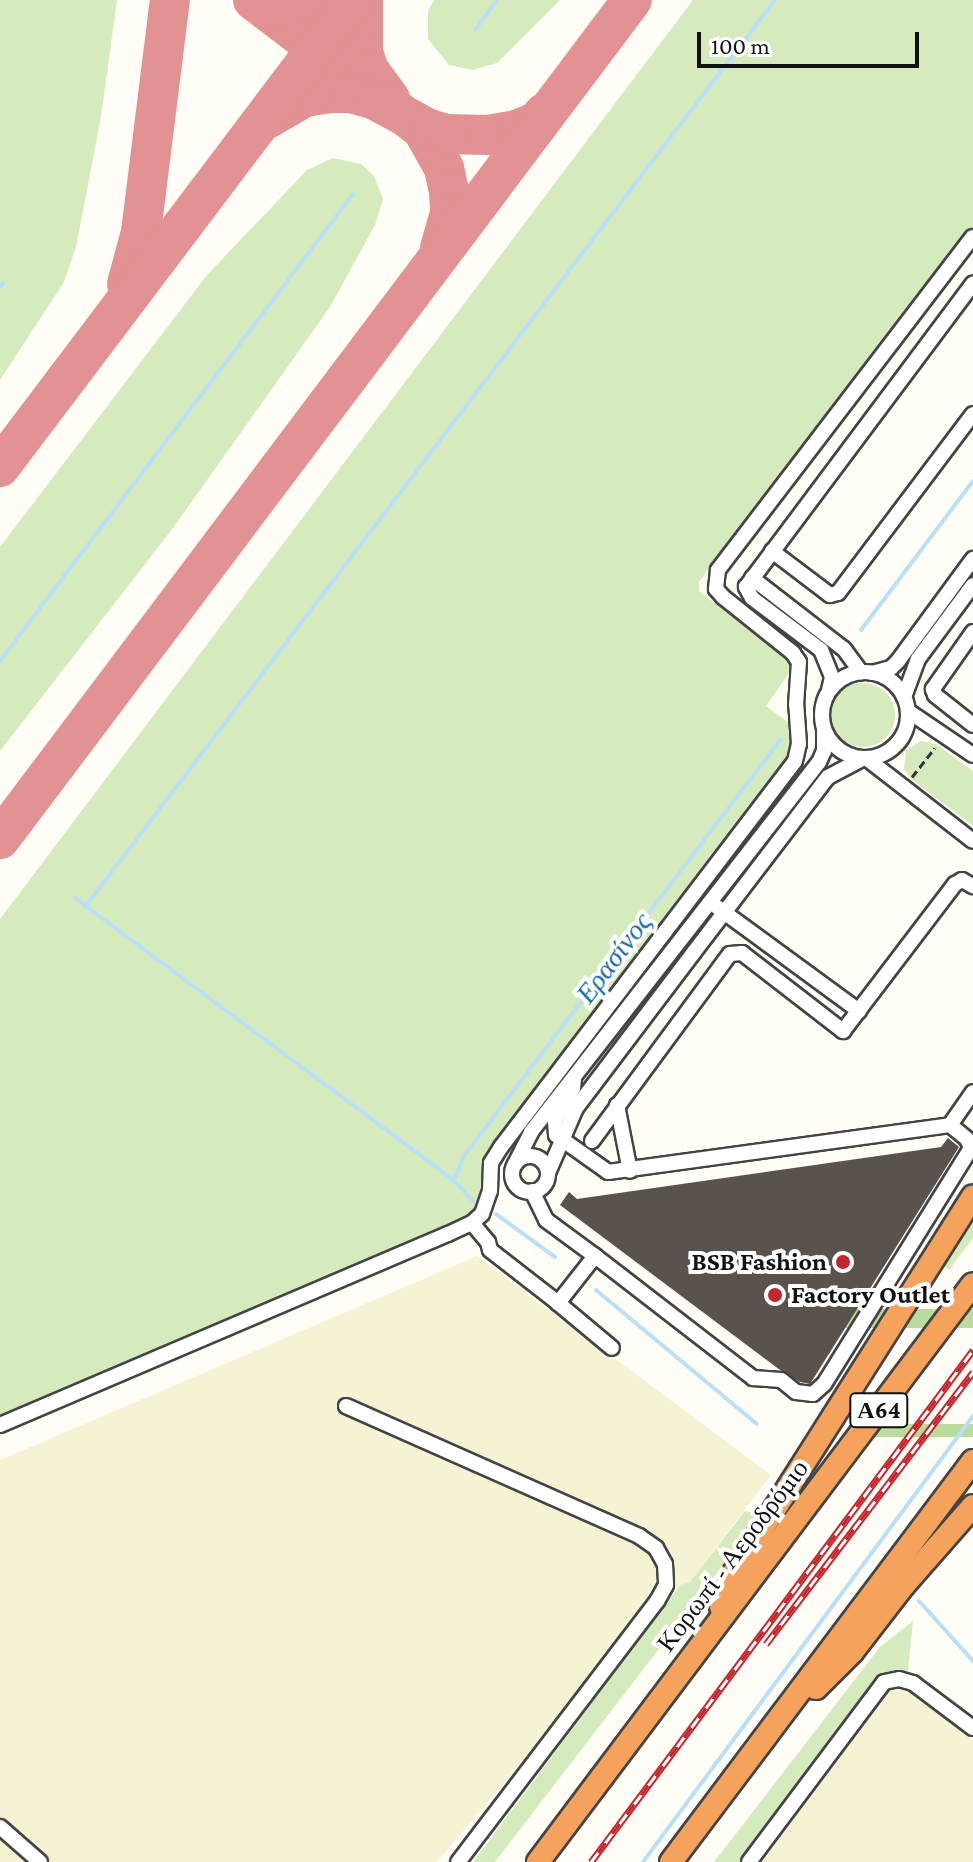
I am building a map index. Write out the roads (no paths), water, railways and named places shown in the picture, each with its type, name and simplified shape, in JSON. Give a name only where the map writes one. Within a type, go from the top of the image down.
[{"type":"highway","points":[[712,1630],[734,1573],[973,1196]]},
{"type":"highway","name":"Κορωπί - Αεροδρόμιο","points":[[538,1862],[973,1284]]},
{"type":"highway","points":[[671,1862],[973,1461]]},
{"type":"highway","points":[[754,1752],[852,1652],[903,1586],[973,1506]]},
{"type":"street","points":[[0,1425],[472,1223],[482,1214],[490,1191],[491,1163],[501,1147],[795,761],[799,744],[796,705],[799,662],[793,653],[723,597],[716,589],[716,576],[973,237]]},
{"type":"street","points":[[973,284],[746,587],[748,594],[821,650],[832,677],[821,714],[824,751],[819,762],[525,1141],[515,1164],[514,1180],[521,1189],[532,1191],[546,1183],[560,1141],[576,1108],[828,777],[864,758],[886,752],[897,743],[907,725],[906,704],[918,659],[973,585]]},
{"type":"street","points":[[772,551],[830,595],[838,593],[973,414]]},
{"type":"street","points":[[829,690],[846,676],[891,668],[973,559]]},
{"type":"street","points":[[752,578],[844,649],[866,672],[894,683],[906,704],[973,755]]},
{"type":"street","points":[[973,632],[933,689],[935,695],[973,725]]},
{"type":"street","points":[[824,730],[839,750],[864,758],[973,841]]},
{"type":"street","points":[[592,1141],[730,954],[742,953],[843,1031],[955,884],[962,880],[973,886]]},
{"type":"street","points":[[710,902],[859,1011]]},
{"type":"street","points":[[574,1079],[573,1088],[555,1121],[560,1141],[608,1172],[950,1125],[973,1092]]},
{"type":"street","points":[[617,1105],[630,1171]]},
{"type":"street","points":[[532,1191],[546,1220],[753,1378],[781,1380],[802,1394],[813,1394],[824,1384],[968,1156],[971,1148],[967,1139],[950,1125]]},
{"type":"street","points":[[515,1164],[524,1157],[535,1156],[544,1162],[548,1173]]},
{"type":"street","points":[[472,1223],[488,1242],[490,1250],[612,1348]]},
{"type":"street","points":[[558,1303],[595,1256]]},
{"type":"street","points":[[346,1406],[639,1536],[656,1548],[665,1564],[666,1585],[657,1601],[458,1862]]},
{"type":"street","points":[[749,1862],[884,1682],[899,1679],[913,1683],[973,1728]]},
{"type":"street","points":[[0,1827],[40,1862]]},
{"type":"waterway","points":[[475,30],[497,0]]},
{"type":"waterway","points":[[85,907],[775,0]]},
{"type":"waterway","points":[[0,661],[353,194]]},
{"type":"waterway","points":[[0,287],[3,283]]},
{"type":"waterway","name":"Ερασίνος","points":[[861,630],[973,481]]},
{"type":"waterway","name":"Ερασίνος","points":[[454,1181],[463,1157],[781,739]]},
{"type":"waterway","name":"Ερασίνος","points":[[75,898],[454,1181],[473,1201]]},
{"type":"waterway","name":"Ερασίνος","points":[[496,1214],[555,1257]]},
{"type":"waterway","name":"Ερασίνος","points":[[596,1290],[757,1424]]},
{"type":"waterway","points":[[643,1862],[973,1416]]},
{"type":"waterway","points":[[919,1601],[973,1661]]},
{"type":"railway","points":[[591,1862],[973,1350]]},
{"type":"railway","points":[[766,1644],[973,1372]]},
{"type":"place","name":"BSB Fashion","points":[[843,1262]]},
{"type":"place","name":"Factory Outlet","points":[[775,1295]]}]
